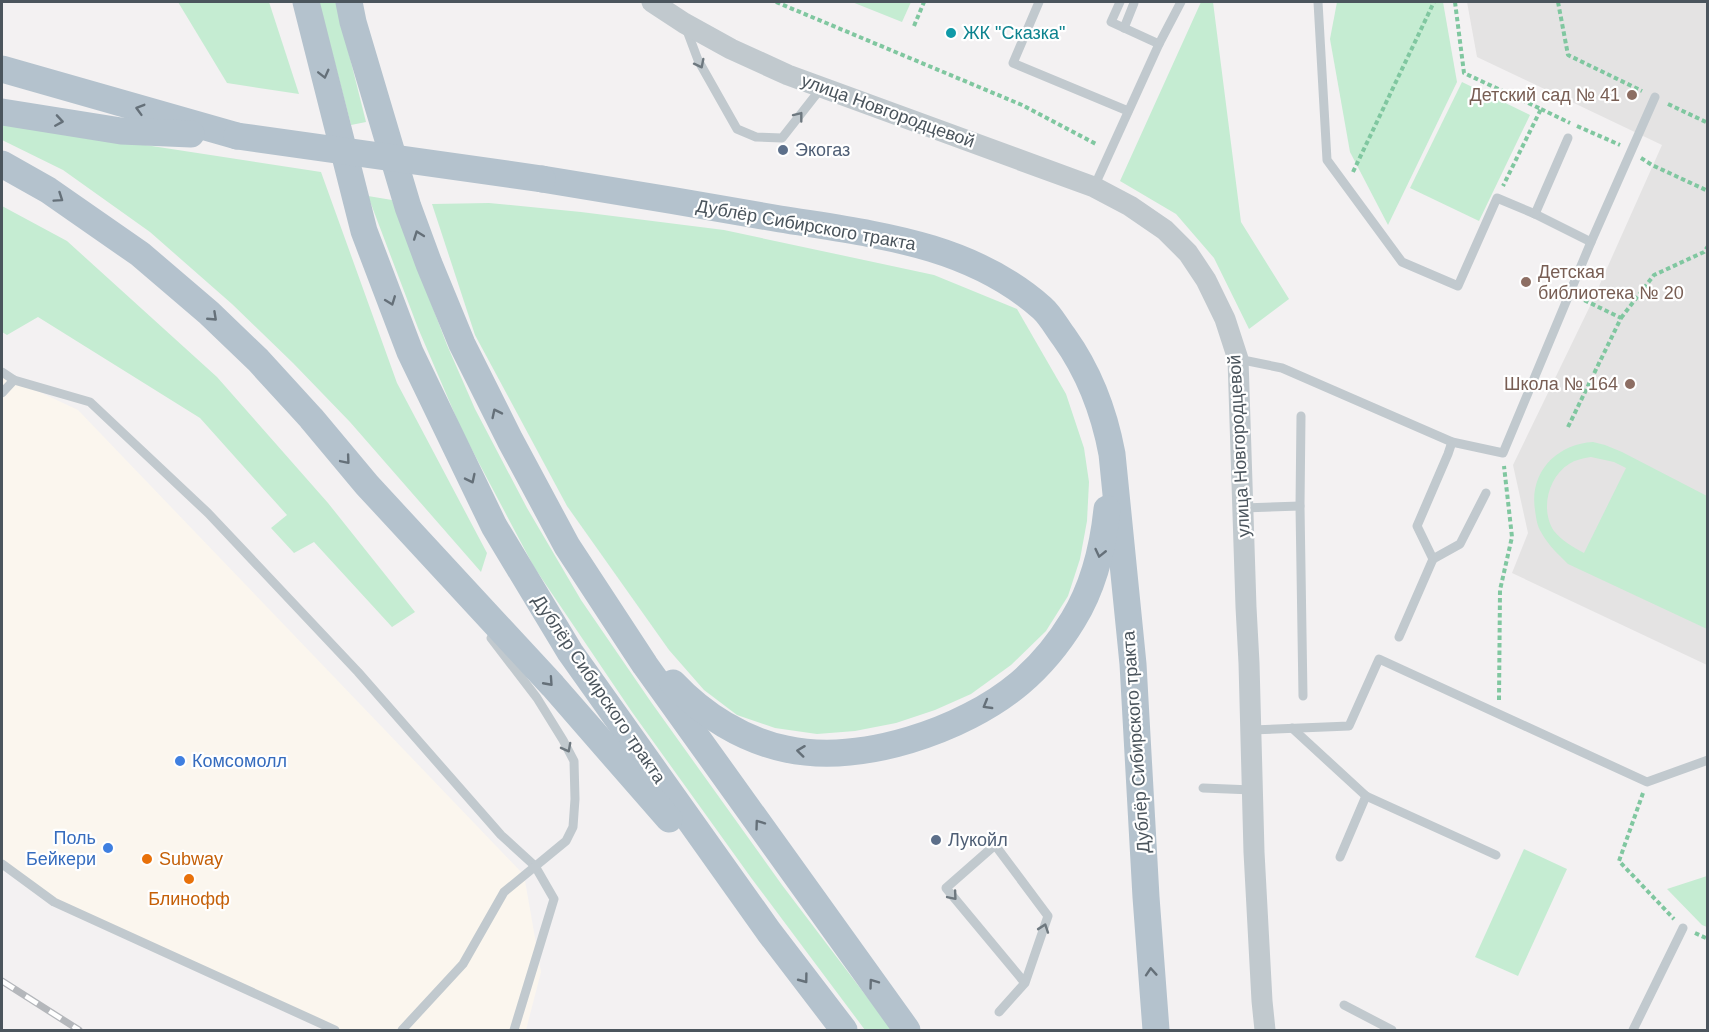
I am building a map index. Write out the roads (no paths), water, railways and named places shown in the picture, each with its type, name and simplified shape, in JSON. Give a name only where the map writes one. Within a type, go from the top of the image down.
[{"type":"main road","name":"Дублёр Сибирского тракта","points":[[308,10],[364,231],[410,352],[494,526],[570,652],[769,932],[844,1030]]},
{"type":"main road","name":"Дублёр Сибирского тракта","points":[[351,12],[408,207],[429,264],[462,344],[567,546],[645,665],[907,1030]]},
{"type":"main road","name":"Дублёр Сибирского тракта","points":[[2,69],[237,136]]},
{"type":"main road","name":"Дублёр Сибирского тракта","points":[[2,112],[121,131],[237,136],[542,179],[845,229],[910,242],[954,255],[981,266],[1008,282],[1044,310],[1077,356],[1106,424],[1112,453],[1133,664],[1156,1030]]},
{"type":"main road","points":[[5,167],[48,190],[140,254],[209,313],[258,360],[367,484],[553,686],[769,932]]},
{"type":"main road","name":"Дублёр Сибирского тракта","points":[[510,440],[673,682],[688,699],[722,723],[759,741],[785,749],[833,753],[904,742],[944,728],[989,705],[1020,682],[1052,650],[1086,597],[1094,577],[1105,528],[1112,453]]},
{"type":"street","name":"улица Новгородцевой","points":[[652,2],[731,49],[788,75],[1094,187],[1130,206],[1166,230],[1188,253],[1206,280],[1225,319],[1238,359],[1254,863],[1265,1030]]},
{"type":"lane","points":[[1039,2],[1013,63],[1128,111]]},
{"type":"lane","points":[[1120,2],[1111,22],[1159,44]]},
{"type":"lane","points":[[1094,187],[1159,44],[1181,2]]},
{"type":"lane","points":[[1318,2],[1327,160],[1402,262],[1458,286],[1497,198],[1591,242]]},
{"type":"lane","points":[[1124,28],[1134,3]]},
{"type":"lane","points":[[684,23],[698,60],[737,129],[756,137],[782,138],[822,87]]},
{"type":"lane","points":[[1238,359],[1282,368],[1452,442],[1503,453],[1591,242],[1655,97]]},
{"type":"lane","points":[[1534,214],[1568,138]]},
{"type":"lane","points":[[2,372],[14,380],[90,402],[216,522],[357,672],[501,835],[535,866],[554,899],[514,1030]]},
{"type":"lane","points":[[2,393],[14,380]]},
{"type":"lane","points":[[1301,416],[1303,696]]},
{"type":"lane","points":[[1433,559],[1417,526],[1452,442]]},
{"type":"lane","points":[[367,484],[465,605]]},
{"type":"lane","points":[[1400,638],[1433,559],[1460,544],[1486,493]]},
{"type":"lane","points":[[1243,508],[1300,506]]},
{"type":"lane","points":[[402,1030],[463,964],[504,892],[566,841],[573,827],[575,816],[574,761],[537,698],[487,633]]},
{"type":"lane","points":[[1251,730],[1349,726],[1379,659],[1647,782],[1707,760]]},
{"type":"lane","points":[[1292,728],[1366,796],[1496,855]]},
{"type":"lane","points":[[1203,789],[1252,790]]},
{"type":"lane","points":[[1340,857],[1366,796]]},
{"type":"lane","points":[[999,1012],[1025,983],[1048,916],[995,845],[946,888],[1025,983]]},
{"type":"lane","points":[[2,864],[54,902],[335,1030]]},
{"type":"lane","points":[[1633,1030],[1683,928]]},
{"type":"lane","points":[[1344,1005],[1392,1030]]},
{"type":"railway","points":[[2,981],[79,1030]]},
{"type":"place","name":"ЖК \"Сказка\"","points":[[951,33]]},
{"type":"place","name":"Детский сад № 41","points":[[1632,95]]},
{"type":"place","name":"Экогаз","points":[[783,150]]},
{"type":"place","name":"Детская библиотека № 20","points":[[1526,282]]},
{"type":"place","name":"Школа № 164","points":[[1630,384]]},
{"type":"place","name":"Комсомолл","points":[[180,761]]},
{"type":"place","name":"Лукойл","points":[[936,840]]},
{"type":"place","name":"Поль Бейкери","points":[[108,848]]},
{"type":"place","name":"Subway","points":[[147,859]]},
{"type":"place","name":"Блинофф","points":[[189,879]]}]
